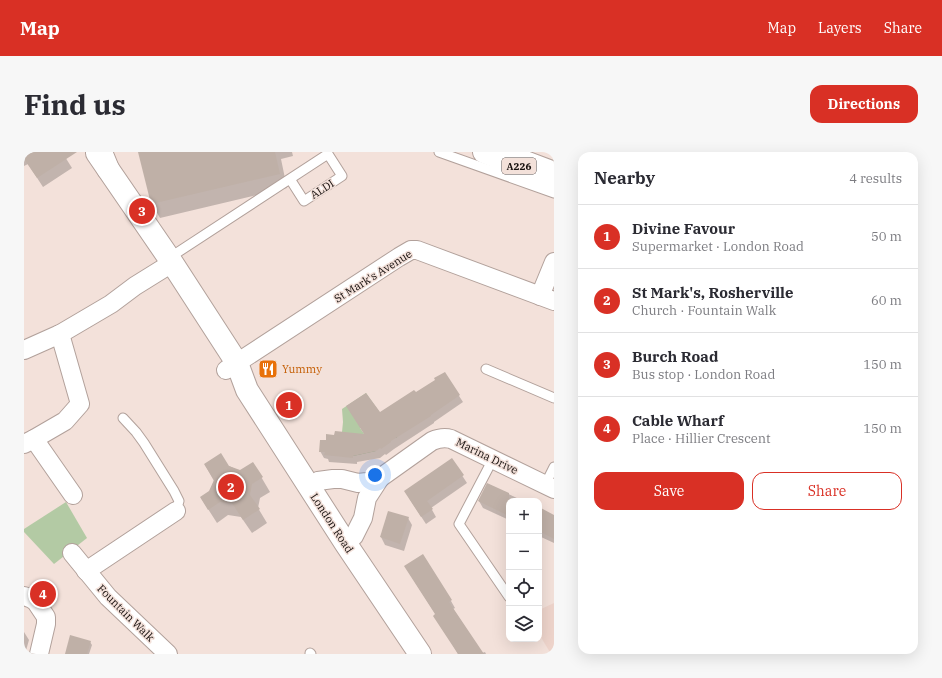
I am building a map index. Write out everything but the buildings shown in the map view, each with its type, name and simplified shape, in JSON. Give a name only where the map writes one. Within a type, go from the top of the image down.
[{"type":"main road","name":"London Road","points":[[82,152],[166,264]]},
{"type":"main road","name":"A226","points":[[484,152],[554,179]]},
{"type":"main road","name":"London Road","points":[[102,158],[166,264],[232,367],[346,544],[420,654]]},
{"type":"street","name":"St Mark's Avenue","points":[[232,367],[411,250],[417,250],[547,299]]},
{"type":"street","points":[[547,299],[554,262]]},
{"type":"street","points":[[24,350],[60,334],[111,304],[166,264]]},
{"type":"street","points":[[60,334],[80,404],[65,422],[29,442],[73,495]]},
{"type":"street","name":"Marina Drive","points":[[309,486],[316,482],[333,479],[342,479],[358,483],[380,478],[432,441],[439,438],[446,438],[451,439],[550,487]]},
{"type":"street","name":"Marina Drive","points":[[346,544],[354,536],[362,520],[367,498],[380,478]]},
{"type":"street","points":[[86,571],[176,511]]},
{"type":"street","name":"Fountain Walk","points":[[72,553],[108,597],[168,654]]},
{"type":"street","points":[[24,596],[36,602],[46,617],[45,629],[39,654]]},
{"type":"lane","points":[[439,152],[554,193]]},
{"type":"lane","points":[[517,152],[554,166]]},
{"type":"lane","name":"ALDI","points":[[328,154],[342,176],[304,201],[290,179],[328,154]]},
{"type":"lane","points":[[166,264],[290,179]]},
{"type":"lane","points":[[486,369],[554,398]]},
{"type":"lane","points":[[123,418],[136,432],[174,490],[179,501],[176,511]]},
{"type":"lane","points":[[493,459],[459,524],[506,593]]},
{"type":"lane","points":[[550,487],[554,467]]},
{"type":"shaded area","points":[[554,603],[554,654],[551,654],[542,639],[542,609]]},
{"type":"green space","points":[[366,393],[397,437],[396,438],[370,422],[360,428],[376,451],[353,456],[355,436],[342,432],[342,409]]},
{"type":"green space","points":[[66,502],[87,538],[54,564],[24,532],[24,529]]},
{"type":"place","name":"Burch Road","points":[[142,211]]},
{"type":"place","name":"Yummy","points":[[268,369]]},
{"type":"place","name":"Divine Favour","points":[[289,405]]},
{"type":"place","name":"St Mark's, Rosherville","points":[[231,487]]},
{"type":"place","name":"Cable Wharf","points":[[43,594]]}]
